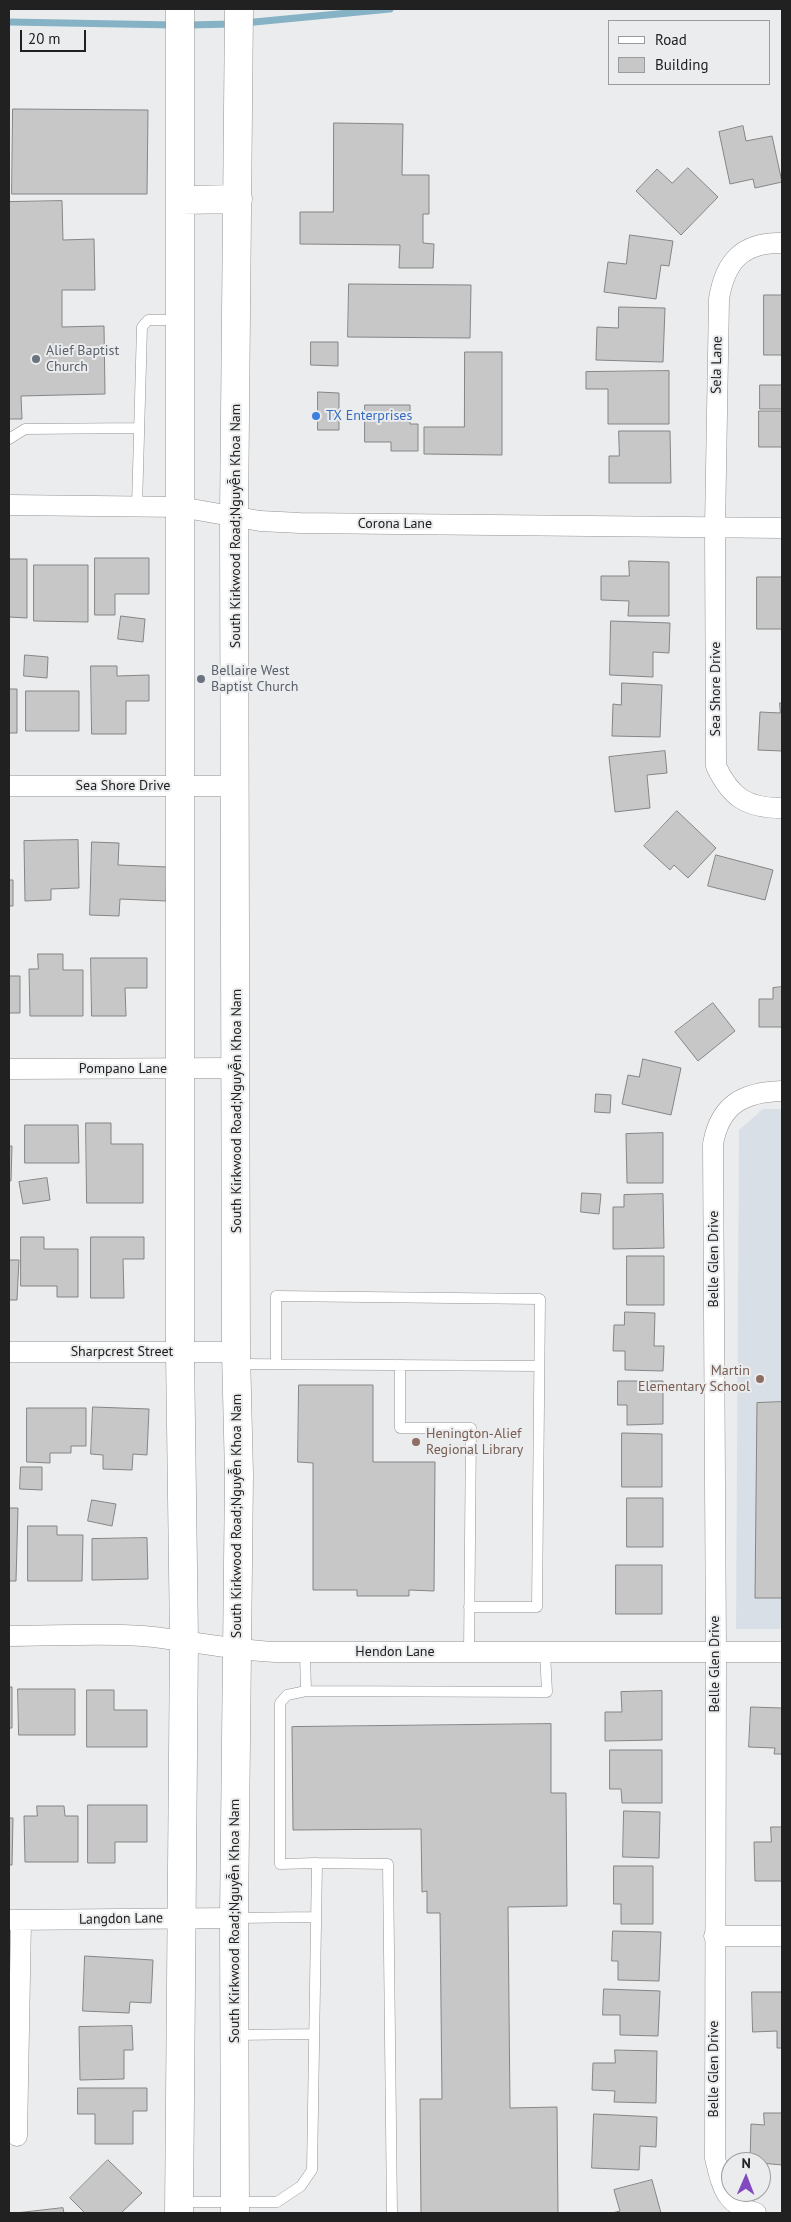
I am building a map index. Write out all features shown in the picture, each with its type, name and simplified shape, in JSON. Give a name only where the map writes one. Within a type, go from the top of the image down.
[{"type":"main road","points":[[179,2208],[180,1919],[184,1640],[180,1352],[180,9]]},
{"type":"main road","name":"South Kirkwood Road;Nguyễn Khoa Nam","points":[[235,2207],[234,1918],[239,1475],[236,1358],[237,1068],[234,517],[239,9]]},
{"type":"main road","points":[[180,200],[238,199]]},
{"type":"street","name":"Sela Lane","points":[[715,527],[719,299],[722,281],[728,266],[748,249],[760,244],[782,243]]},
{"type":"street","name":"Corona Lane","points":[[9,505],[180,507],[270,522],[300,523],[782,528]]},
{"type":"street","name":"Sea Shore Drive","points":[[715,527],[716,766],[723,782],[732,793],[746,802],[770,808],[782,808]]},
{"type":"street","name":"Sea Shore Drive","points":[[9,786],[236,786]]},
{"type":"street","name":"Pompano Lane","points":[[9,1069],[237,1068]]},
{"type":"street","name":"Belle Glen Drive","points":[[748,2211],[723,2190],[715,2158],[716,1652],[713,1144],[716,1128],[733,1104],[747,1096],[763,1092],[782,1091]]},
{"type":"street","name":"Sharpcrest Street","points":[[9,1352],[180,1352],[236,1358]]},
{"type":"street","name":"Hendon Lane","points":[[9,1636],[139,1636],[184,1640],[237,1650],[305,1652],[782,1652]]},
{"type":"street","name":"Langdon Lane","points":[[15,1921],[234,1918]]},
{"type":"street","points":[[15,1921],[17,2136]]},
{"type":"street","points":[[714,1936],[782,1936]]},
{"type":"lane","points":[[137,507],[142,327],[148,320],[180,320]]},
{"type":"lane","points":[[9,439],[25,429],[138,428]]},
{"type":"lane","points":[[276,1364],[276,1296],[540,1299],[537,1607],[469,1607]]},
{"type":"lane","points":[[236,1358],[276,1364],[540,1366]]},
{"type":"lane","points":[[400,1365],[400,1428],[471,1428],[469,1652]]},
{"type":"lane","points":[[305,1652],[306,1691]]},
{"type":"lane","points":[[392,2213],[388,1864],[280,1864],[280,1704],[287,1695],[306,1691],[547,1692],[545,1652]]},
{"type":"lane","points":[[179,2208],[235,2207],[277,2202],[301,2186],[312,2170],[317,1863]]},
{"type":"lane","points":[[234,1918],[315,1916]]},
{"type":"lane","points":[[234,2035],[314,2034]]},
{"type":"shaded area","name":"Martin Elementary School","points":[[763,1109],[782,1109],[782,1629],[736,1629],[739,1130]]},
{"type":"building","points":[[13,109],[148,110],[147,194],[12,194]]},
{"type":"building","points":[[334,123],[403,124],[402,175],[429,175],[429,214],[423,214],[423,243],[434,244],[433,268],[399,268],[400,245],[300,244],[300,212],[333,212]]},
{"type":"building","points":[[743,126],[746,141],[772,136],[782,182],[755,188],[753,179],[730,184],[719,132]]},
{"type":"building","points":[[688,168],[718,197],[681,235],[636,191],[657,169],[672,183]]},
{"type":"building","points":[[62,201],[63,240],[94,239],[95,290],[62,290],[62,327],[104,326],[105,394],[21,396],[22,419],[9,419],[9,202]]},
{"type":"building","points":[[630,235],[673,241],[669,266],[661,265],[656,299],[604,292],[608,262],[626,264]]},
{"type":"building","points":[[349,284],[471,285],[470,338],[348,337]]},
{"type":"building","points":[[764,295],[782,295],[782,355],[764,355]]},
{"type":"building","points":[[619,307],[665,308],[663,362],[596,360],[597,327],[618,328]]},
{"type":"building","points":[[311,342],[338,342],[338,366],[311,365]]},
{"type":"building","points":[[465,352],[502,352],[502,455],[424,454],[424,427],[464,427]]},
{"type":"building","points":[[669,371],[669,424],[608,424],[608,389],[586,389],[586,372]]},
{"type":"building","points":[[760,385],[782,385],[782,409],[760,409]]},
{"type":"building","points":[[318,392],[339,393],[339,430],[318,430]]},
{"type":"building","points":[[365,405],[410,405],[410,424],[418,424],[418,451],[391,451],[391,442],[365,442]]},
{"type":"building","points":[[759,411],[782,411],[782,447],[759,447]]},
{"type":"building","points":[[619,431],[670,431],[671,483],[609,483],[609,456],[619,456]]},
{"type":"building","points":[[95,558],[149,558],[149,594],[115,594],[115,615],[95,615]]},
{"type":"building","points":[[9,559],[27,559],[27,618],[9,617]]},
{"type":"building","points":[[629,561],[669,562],[669,616],[628,616],[629,601],[601,600],[601,576],[629,576]]},
{"type":"building","points":[[34,565],[88,565],[88,622],[34,621]]},
{"type":"building","points":[[757,577],[782,577],[782,629],[757,629]]},
{"type":"building","points":[[121,616],[145,619],[143,642],[118,639]]},
{"type":"building","points":[[611,621],[670,623],[669,653],[653,652],[653,677],[610,675]]},
{"type":"building","points":[[25,655],[48,657],[47,678],[24,676]]},
{"type":"building","points":[[91,666],[117,666],[117,676],[149,675],[149,701],[126,701],[126,734],[92,734]]},
{"type":"building","points":[[622,683],[662,685],[660,737],[612,736],[613,704],[621,705]]},
{"type":"building","points":[[9,689],[17,689],[17,733],[9,733]]},
{"type":"building","points":[[26,691],[79,691],[79,731],[26,731]]},
{"type":"building","points":[[780,703],[782,703],[782,751],[758,750],[760,712],[780,713]]},
{"type":"building","points":[[665,751],[667,773],[647,775],[650,808],[615,812],[609,757]]},
{"type":"building","points":[[677,811],[716,848],[688,878],[674,865],[670,870],[644,846]]},
{"type":"building","points":[[78,840],[79,888],[51,889],[51,900],[25,901],[24,841]]},
{"type":"building","points":[[92,842],[119,843],[118,865],[167,867],[166,901],[120,899],[119,916],[90,915]]},
{"type":"building","points":[[716,855],[773,870],[765,900],[708,886]]},
{"type":"building","points":[[9,880],[13,880],[13,906],[9,906]]},
{"type":"building","points":[[38,954],[63,954],[63,970],[83,970],[83,1016],[30,1016],[29,969],[38,969]]},
{"type":"building","points":[[91,958],[147,958],[147,988],[125,988],[126,1016],[92,1016]]},
{"type":"building","points":[[9,976],[20,976],[20,1013],[9,1013]]},
{"type":"building","points":[[782,987],[782,1027],[759,1027],[759,999],[773,999],[773,988]]},
{"type":"building","points":[[713,1003],[735,1031],[698,1061],[675,1032]]},
{"type":"building","points":[[643,1059],[681,1068],[671,1115],[622,1104],[628,1075],[639,1077]]},
{"type":"building","points":[[596,1094],[611,1095],[610,1113],[595,1112]]},
{"type":"building","points":[[86,1123],[111,1123],[111,1144],[143,1144],[143,1203],[87,1203]]},
{"type":"building","points":[[25,1125],[78,1125],[79,1163],[25,1163]]},
{"type":"building","points":[[663,1133],[663,1183],[627,1183],[626,1134]]},
{"type":"building","points":[[9,1146],[12,1146],[11,1181],[9,1181]]},
{"type":"building","points":[[47,1178],[50,1200],[23,1204],[19,1182]]},
{"type":"building","points":[[582,1193],[601,1194],[599,1214],[581,1212]]},
{"type":"building","points":[[663,1194],[664,1248],[613,1249],[613,1207],[624,1207],[624,1195]]},
{"type":"building","points":[[21,1237],[44,1237],[44,1249],[78,1249],[78,1297],[57,1297],[57,1286],[21,1286]]},
{"type":"building","points":[[91,1237],[144,1237],[144,1259],[123,1259],[124,1298],[91,1298]]},
{"type":"building","points":[[627,1256],[664,1256],[664,1305],[627,1305]]},
{"type":"building","points":[[9,1260],[19,1260],[17,1300],[9,1300]]},
{"type":"building","points":[[625,1312],[655,1313],[654,1346],[664,1346],[663,1371],[625,1370],[625,1351],[613,1351],[614,1325],[624,1325]]},
{"type":"building","points":[[618,1381],[663,1381],[663,1424],[627,1425],[627,1405],[618,1405]]},
{"type":"building","points":[[299,1385],[373,1385],[373,1462],[435,1462],[434,1591],[409,1590],[409,1596],[357,1596],[357,1590],[313,1590],[313,1463],[298,1462]]},
{"type":"building","points":[[782,1402],[782,1598],[755,1598],[757,1403]]},
{"type":"building","points":[[93,1407],[149,1409],[147,1455],[133,1454],[132,1470],[103,1469],[103,1455],[91,1454]]},
{"type":"building","points":[[27,1408],[86,1408],[86,1446],[71,1446],[71,1453],[50,1453],[50,1463],[27,1462]]},
{"type":"building","points":[[622,1433],[662,1434],[662,1487],[622,1487]]},
{"type":"building","points":[[21,1467],[42,1467],[42,1490],[20,1489]]},
{"type":"building","points":[[627,1498],[663,1498],[663,1547],[627,1547]]},
{"type":"building","points":[[92,1500],[116,1504],[112,1526],[88,1521]]},
{"type":"building","points":[[9,1508],[18,1508],[16,1581],[9,1581]]},
{"type":"building","points":[[28,1526],[57,1526],[57,1535],[83,1535],[82,1581],[28,1581]]},
{"type":"building","points":[[147,1538],[148,1579],[92,1580],[92,1539]]},
{"type":"building","points":[[616,1565],[662,1565],[662,1614],[616,1614]]},
{"type":"building","points":[[9,1687],[12,1687],[12,1728],[9,1728]]},
{"type":"building","points":[[18,1689],[75,1689],[75,1735],[19,1735]]},
{"type":"building","points":[[87,1690],[114,1690],[114,1710],[147,1710],[147,1747],[87,1747]]},
{"type":"building","points":[[662,1691],[662,1740],[605,1741],[605,1712],[622,1712],[621,1692]]},
{"type":"building","points":[[751,1707],[782,1708],[782,1754],[774,1754],[775,1748],[749,1747]]},
{"type":"building","points":[[551,1724],[551,1793],[566,1793],[567,1906],[508,1907],[510,2108],[557,2107],[558,2213],[421,2213],[420,2099],[442,2099],[440,1913],[427,1913],[427,1891],[422,1892],[421,1829],[293,1830],[292,1727]]},
{"type":"building","points":[[610,1750],[662,1750],[662,1803],[622,1803],[621,1789],[610,1789]]},
{"type":"building","points":[[88,1805],[147,1805],[147,1842],[115,1842],[115,1863],[88,1863]]},
{"type":"building","points":[[37,1806],[64,1806],[65,1816],[78,1816],[78,1862],[25,1862],[24,1816],[37,1816]]},
{"type":"building","points":[[624,1811],[660,1812],[659,1858],[623,1857]]},
{"type":"building","points":[[9,1818],[13,1818],[12,1865],[9,1865]]},
{"type":"building","points":[[771,1827],[782,1827],[782,1881],[755,1881],[754,1842],[771,1842]]},
{"type":"building","points":[[614,1866],[653,1866],[653,1924],[621,1924],[621,1904],[614,1904]]},
{"type":"building","points":[[613,1931],[661,1932],[659,1981],[618,1980],[618,1961],[612,1961]]},
{"type":"building","points":[[85,1956],[153,1960],[151,2003],[130,2002],[129,2013],[83,2011]]},
{"type":"building","points":[[604,1989],[660,1991],[658,2036],[620,2035],[620,2015],[603,2015]]},
{"type":"building","points":[[752,1992],[782,1992],[782,2048],[777,2048],[777,2031],[753,2032]]},
{"type":"building","points":[[132,2026],[133,2050],[124,2050],[124,2079],[80,2080],[79,2027]]},
{"type":"building","points":[[615,2050],[657,2051],[656,2103],[614,2102],[615,2091],[592,2090],[593,2063],[615,2063]]},
{"type":"building","points":[[78,2088],[147,2088],[147,2111],[133,2111],[133,2144],[95,2144],[95,2114],[78,2114]]},
{"type":"building","points":[[764,2113],[782,2113],[782,2165],[771,2164],[771,2152],[750,2152],[751,2124],[764,2125]]},
{"type":"building","points":[[594,2114],[657,2117],[656,2147],[640,2146],[639,2170],[592,2168]]},
{"type":"building","points":[[108,2160],[142,2193],[121,2213],[85,2213],[70,2198]]},
{"type":"building","points":[[652,2180],[661,2213],[612,2213],[620,2211],[614,2190]]},
{"type":"building","points":[[63,2208],[64,2213],[16,2213]]},
{"type":"waterway","points":[[244,23],[390,9]]},
{"type":"waterway","points":[[9,22],[176,25]]},
{"type":"waterway","points":[[187,25],[233,24]]},
{"type":"place","name":"Alief Baptist Church","points":[[36,359]]},
{"type":"place","name":"TX Enterprises","points":[[316,416]]},
{"type":"place","name":"Bellaire West Baptist Church","points":[[201,679]]},
{"type":"place","name":"Martin Elementary School","points":[[760,1379]]},
{"type":"place","name":"Henington-Alief Regional Library","points":[[416,1442]]}]
